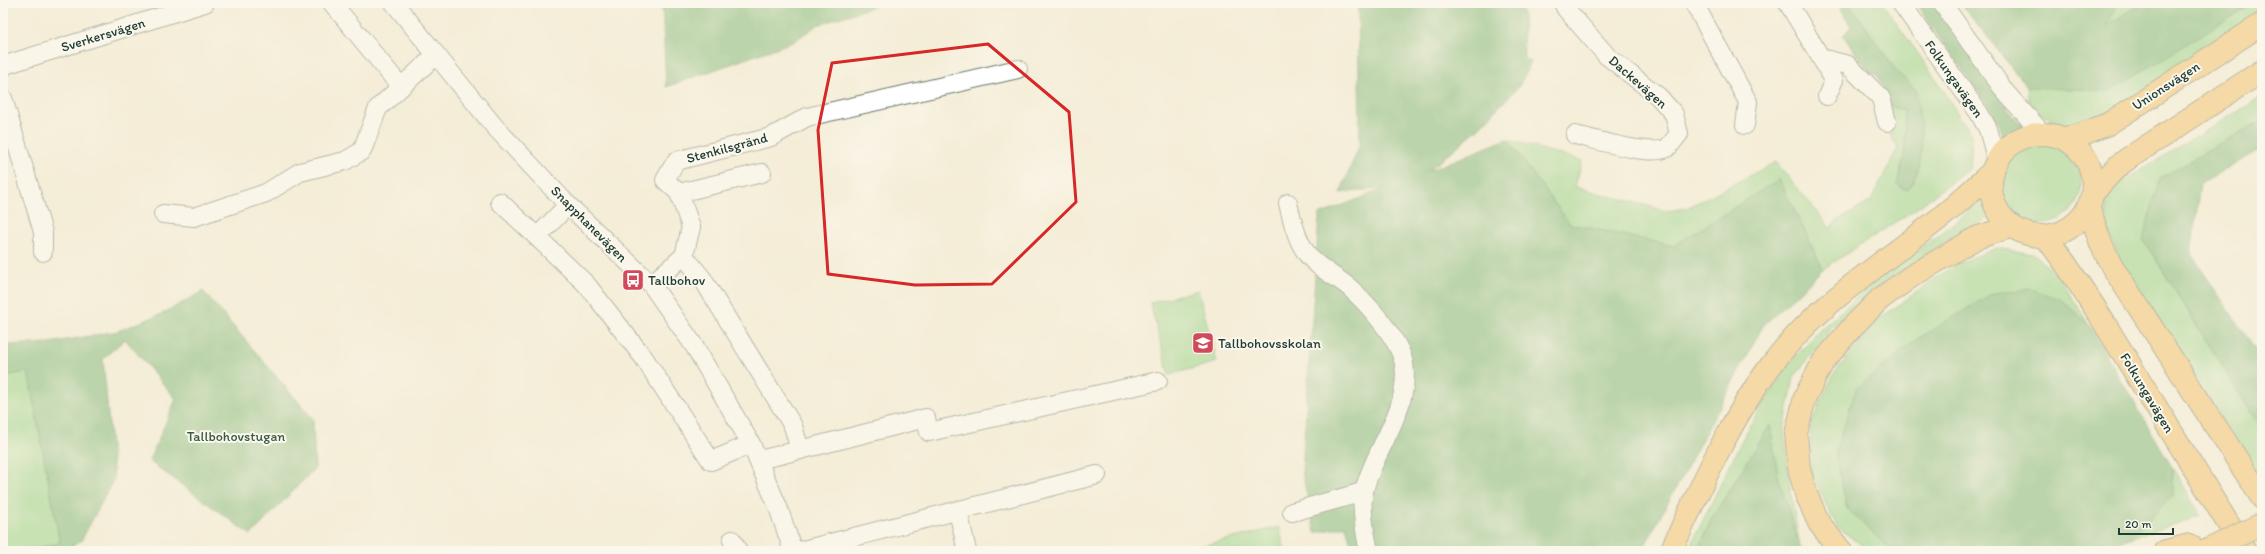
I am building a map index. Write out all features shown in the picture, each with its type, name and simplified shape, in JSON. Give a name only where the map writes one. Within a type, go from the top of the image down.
[{"type":"main road","name":"Unionsvägen","points":[[2065,138],[2080,135],[2108,124],[2262,24]]},
{"type":"main road","points":[[1995,166],[1991,186],[1994,202],[2001,215],[2012,226],[2028,234],[2045,236],[2058,234],[2071,228],[2081,219],[2091,200],[2118,166],[2128,158],[2262,71]]},
{"type":"main road","points":[[1671,551],[1743,406],[1769,367],[1804,327],[1835,298],[1864,273],[1940,217],[1995,166],[2005,149],[2016,141],[2029,135],[2043,134],[2065,138],[2076,146],[2088,161],[2093,179],[2091,200],[2101,244],[2112,266],[2262,498]]},
{"type":"main road","points":[[1841,551],[1819,522],[1806,494],[1798,468],[1796,434],[1805,397],[1820,369],[1853,326],[1880,299],[1912,276],[1976,238],[2012,226]]},
{"type":"main road","name":"Folkungavägen","points":[[2045,236],[2251,535]]},
{"type":"main road","points":[[2166,551],[2198,548],[2251,535]]},
{"type":"street","name":"Sverkersvägen","points":[[4,64],[206,3]]},
{"type":"street","points":[[332,3],[401,87]]},
{"type":"street","name":"Snapphanevägen","points":[[394,3],[494,126],[568,205],[650,284],[695,347],[751,444],[759,460],[793,551]]},
{"type":"street","name":"Dackevägen","points":[[1563,3],[1566,9],[1607,56],[1658,96],[1674,114],[1679,134],[1667,148],[1654,151],[1629,148],[1575,135]]},
{"type":"street","points":[[1694,3],[1748,102],[1745,125]]},
{"type":"street","points":[[1788,3],[1834,80],[1827,96]]},
{"type":"street","name":"Folkungavägen","points":[[1900,3],[1979,113],[1988,129],[1995,166]]},
{"type":"street","points":[[1942,3],[2006,93],[2043,134]]},
{"type":"street","points":[[163,214],[194,216],[266,193],[300,172],[345,161],[362,150],[378,108],[436,55]]},
{"type":"street","points":[[1821,58],[1848,65],[1881,98],[1887,122]]},
{"type":"street","name":"Stenkilsgränd","points":[[684,256],[691,227],[679,193],[665,180],[676,161],[771,137],[807,117],[876,108],[1018,70]]},
{"type":"street","points":[[3,98],[44,232],[43,252]]},
{"type":"street","points":[[679,193],[762,173]]},
{"type":"street","points":[[500,202],[587,285],[644,358],[711,461],[751,444]]},
{"type":"street","points":[[1288,203],[1293,227],[1306,252],[1322,268],[1350,288],[1372,311],[1396,345],[1404,364],[1401,401],[1370,473],[1364,492],[1364,516],[1369,551]]},
{"type":"street","points":[[537,237],[568,205]]},
{"type":"street","points":[[650,284],[684,256],[702,278],[793,426],[800,450]]},
{"type":"street","points":[[759,460],[926,418],[929,432],[1158,381]]},
{"type":"street","points":[[799,551],[1097,474]]},
{"type":"street","points":[[1292,512],[1364,492]]},
{"type":"street","points":[[958,511],[967,551]]},
{"type":"highlighted area","points":[[988,44],[1069,112],[1076,202],[992,284],[915,285],[828,274],[818,130],[832,63]]},
{"type":"green space","points":[[662,3],[885,3],[817,25],[793,42],[666,87]]},
{"type":"green space","points":[[1358,3],[1518,3],[1523,12],[1524,59],[1531,62],[1519,86],[1478,129],[1428,171],[1507,139],[1570,224],[1674,246],[1779,179],[1823,269],[1763,326],[1642,551],[1353,551],[1346,526],[1315,533],[1302,472],[1319,215],[1385,188],[1340,193],[1360,144]]},
{"type":"green space","points":[[1838,3],[1849,3],[1896,71],[1916,90],[1922,142],[1921,155],[1919,167],[1907,190],[1897,184],[1905,155],[1904,110],[1891,107],[1878,75],[1868,71],[1843,35],[1851,27]]},
{"type":"green space","points":[[1849,3],[1882,3],[1936,79],[1972,136],[1970,168],[1917,208],[1823,269],[1779,180],[1674,246],[1570,224],[1507,139],[1582,161],[1575,187],[1667,211],[1687,208],[1776,162],[1831,229],[1836,222],[1871,201],[1898,148],[1886,128],[1891,107],[1904,110],[1905,120],[1904,147],[1897,184],[1906,190],[1914,181],[1916,90],[1896,71]]},
{"type":"green space","points":[[1915,3],[1932,3],[2011,113],[2024,126],[2003,140],[1998,122],[1988,106]]},
{"type":"green space","points":[[1961,3],[2262,3],[2262,13],[2098,120],[2075,127],[2057,124],[2037,111],[2029,103],[2027,87]]},
{"type":"green space","points":[[1961,3],[2119,3],[2107,25],[2143,3],[2253,3],[2110,91],[2027,87]]},
{"type":"green space","points":[[2262,97],[2262,120],[2238,134],[2143,239],[2262,430],[2262,481],[2119,259],[2106,222],[2106,200],[2121,182]]},
{"type":"green space","points":[[2262,120],[2262,149],[2200,184],[2191,254],[2262,360],[2262,430],[2143,239],[2160,178]]},
{"type":"green space","points":[[2041,144],[2056,147],[2069,156],[2078,169],[2081,184],[2078,199],[2069,212],[2056,221],[2041,224],[2026,221],[2013,212],[2004,199],[2001,184],[2004,169],[2013,156],[2026,147]]},
{"type":"green space","points":[[1980,200],[1989,218],[1937,247],[1883,283],[1833,326],[1794,377],[1784,430],[1790,488],[1800,547],[1778,476],[1770,426],[1711,520],[1698,551],[1688,551],[1745,434],[1787,366],[1821,329],[1885,273],[1946,230]]},
{"type":"green space","points":[[1997,248],[2033,254],[2061,279],[2089,325],[2062,300],[1835,453],[1847,509],[1893,551],[1870,551],[1838,528],[1811,474],[1811,424],[1833,375],[1879,319],[1954,265]]},
{"type":"green space","points":[[2031,289],[2062,300],[2089,325],[2172,467],[2172,497],[2130,538],[2090,551],[1891,550],[1847,509],[1835,453],[1856,389],[1917,339],[1993,293]]},
{"type":"green space","points":[[1198,290],[1217,362],[1169,375],[1150,303]]},
{"type":"green space","name":"Tallbohovstugan","points":[[203,291],[313,419],[315,468],[251,535],[149,461],[176,399],[125,339],[103,359],[114,479],[81,541],[64,551],[19,551],[60,543],[28,372],[3,376],[3,345],[49,343],[118,331],[164,313]]},
{"type":"green space","points":[[28,371],[60,544],[19,551],[3,551],[3,376]]},
{"type":"green space","points":[[1770,425],[1778,476],[1800,547],[1808,551],[1698,551],[1711,520]]},
{"type":"green space","points":[[2172,467],[2200,516],[2130,538],[2172,497]]},
{"type":"green space","points":[[1279,527],[1285,551],[1181,551]]},
{"type":"place","name":"Tallbohov","points":[[633,280]]},
{"type":"place","name":"Tallbohovsskolan","points":[[1203,343]]}]
